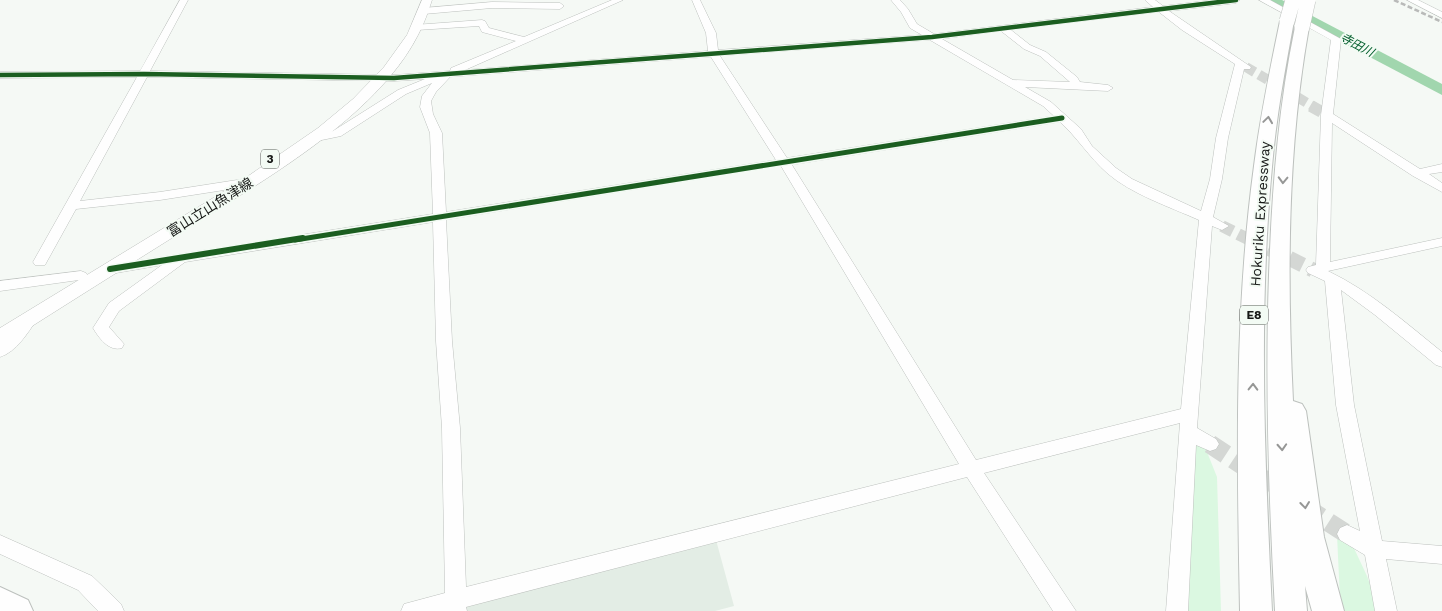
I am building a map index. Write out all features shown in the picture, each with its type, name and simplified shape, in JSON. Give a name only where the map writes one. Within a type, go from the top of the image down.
[{"type":"highway","name":"Hokuriku Expressway","points":[[1256,611],[1252,415],[1254,296],[1264,149],[1276,67],[1294,16],[1308,0]]},
{"type":"highway","name":"Hokuriku Expressway","points":[[1291,611],[1281,436],[1279,301],[1284,155],[1294,62],[1294,16]]},
{"type":"highway","points":[[1279,301],[1307,519],[1315,565],[1328,611]]},
{"type":"highway","points":[[1245,611],[1247,452],[1252,415]]},
{"type":"highway","points":[[0,602],[17,611]]},
{"type":"main road","name":"富山立山魚津線","points":[[0,337],[250,182],[312,139],[346,111],[374,79],[401,54],[417,28],[423,4]]},
{"type":"main road","name":"富山立山魚津線","points":[[0,325],[232,185],[301,137],[374,79],[398,43],[415,10],[423,4]]},
{"type":"street","points":[[40,262],[184,0]]},
{"type":"street","points":[[312,139],[337,134],[402,92],[446,75],[619,0]]},
{"type":"street","points":[[696,0],[711,33],[713,53],[735,84],[784,162],[971,468],[1065,611]]},
{"type":"street","points":[[895,0],[905,11],[913,26],[1047,104],[1077,131],[1088,148],[1112,171],[1128,182],[1222,226]]},
{"type":"street","points":[[1149,0],[1185,28],[1243,65],[1222,138],[1216,179],[1206,219],[1189,423],[1177,611]]},
{"type":"street","points":[[0,75],[144,74],[374,79],[446,75],[932,37],[1236,0]]},
{"type":"street","points":[[1263,0],[1336,39],[1327,115],[1328,272],[1345,405],[1386,611]]},
{"type":"street","points":[[1411,0],[1442,15]]},
{"type":"street","points":[[423,4],[560,3],[577,18]]},
{"type":"street","points":[[1430,9],[1442,7]]},
{"type":"street","points":[[417,28],[482,23],[485,30],[525,40]]},
{"type":"street","points":[[1004,29],[1027,47],[1043,54],[1055,63],[1073,78],[1077,85]]},
{"type":"street","points":[[446,75],[425,99],[424,105],[436,133],[444,341],[451,428],[456,606]]},
{"type":"street","points":[[1011,83],[1108,88]]},
{"type":"street","points":[[1327,115],[1442,188]]},
{"type":"street","points":[[110,269],[1062,118]]},
{"type":"street","points":[[1417,173],[1442,168]]},
{"type":"street","points":[[71,206],[160,196],[250,182]]},
{"type":"street","points":[[1328,272],[1442,242]]},
{"type":"street","points":[[116,344],[101,328],[114,307],[182,258]]},
{"type":"street","points":[[1328,272],[1442,361]]},
{"type":"street","points":[[0,286],[81,276]]},
{"type":"street","points":[[0,351],[14,339],[31,318]]},
{"type":"street","points":[[412,611],[456,606],[971,468],[1189,423]]},
{"type":"street","points":[[1189,423],[1210,444]]},
{"type":"street","points":[[1347,534],[1373,548],[1442,555]]},
{"type":"street","points":[[0,544],[85,583],[113,611]]},
{"type":"shaded area","points":[[716,540],[734,606],[715,611],[435,611]]},
{"type":"green space","points":[[1192,443],[1205,447],[1217,477],[1221,611],[1183,611]]},
{"type":"green space","points":[[1337,535],[1352,544],[1367,576],[1380,611],[1345,611],[1340,599]]},
{"type":"waterway","name":"寺田川","points":[[1272,0],[1442,90]]},
{"type":"tunnel","points":[[1246,67],[1314,107]]},
{"type":"tunnel","points":[[1311,106],[1327,115]]},
{"type":"tunnel","points":[[1222,226],[1250,240]]},
{"type":"tunnel","points":[[1248,238],[1313,270]]},
{"type":"tunnel","points":[[1210,444],[1286,494]]},
{"type":"tunnel","points":[[1305,507],[1347,534]]},
{"type":"railway","points":[[1394,0],[1442,22]]},
{"type":"cycle path","points":[[0,75],[144,74],[394,78],[932,37],[1236,0]]},
{"type":"cycle path","points":[[110,269],[1062,118]]}]
